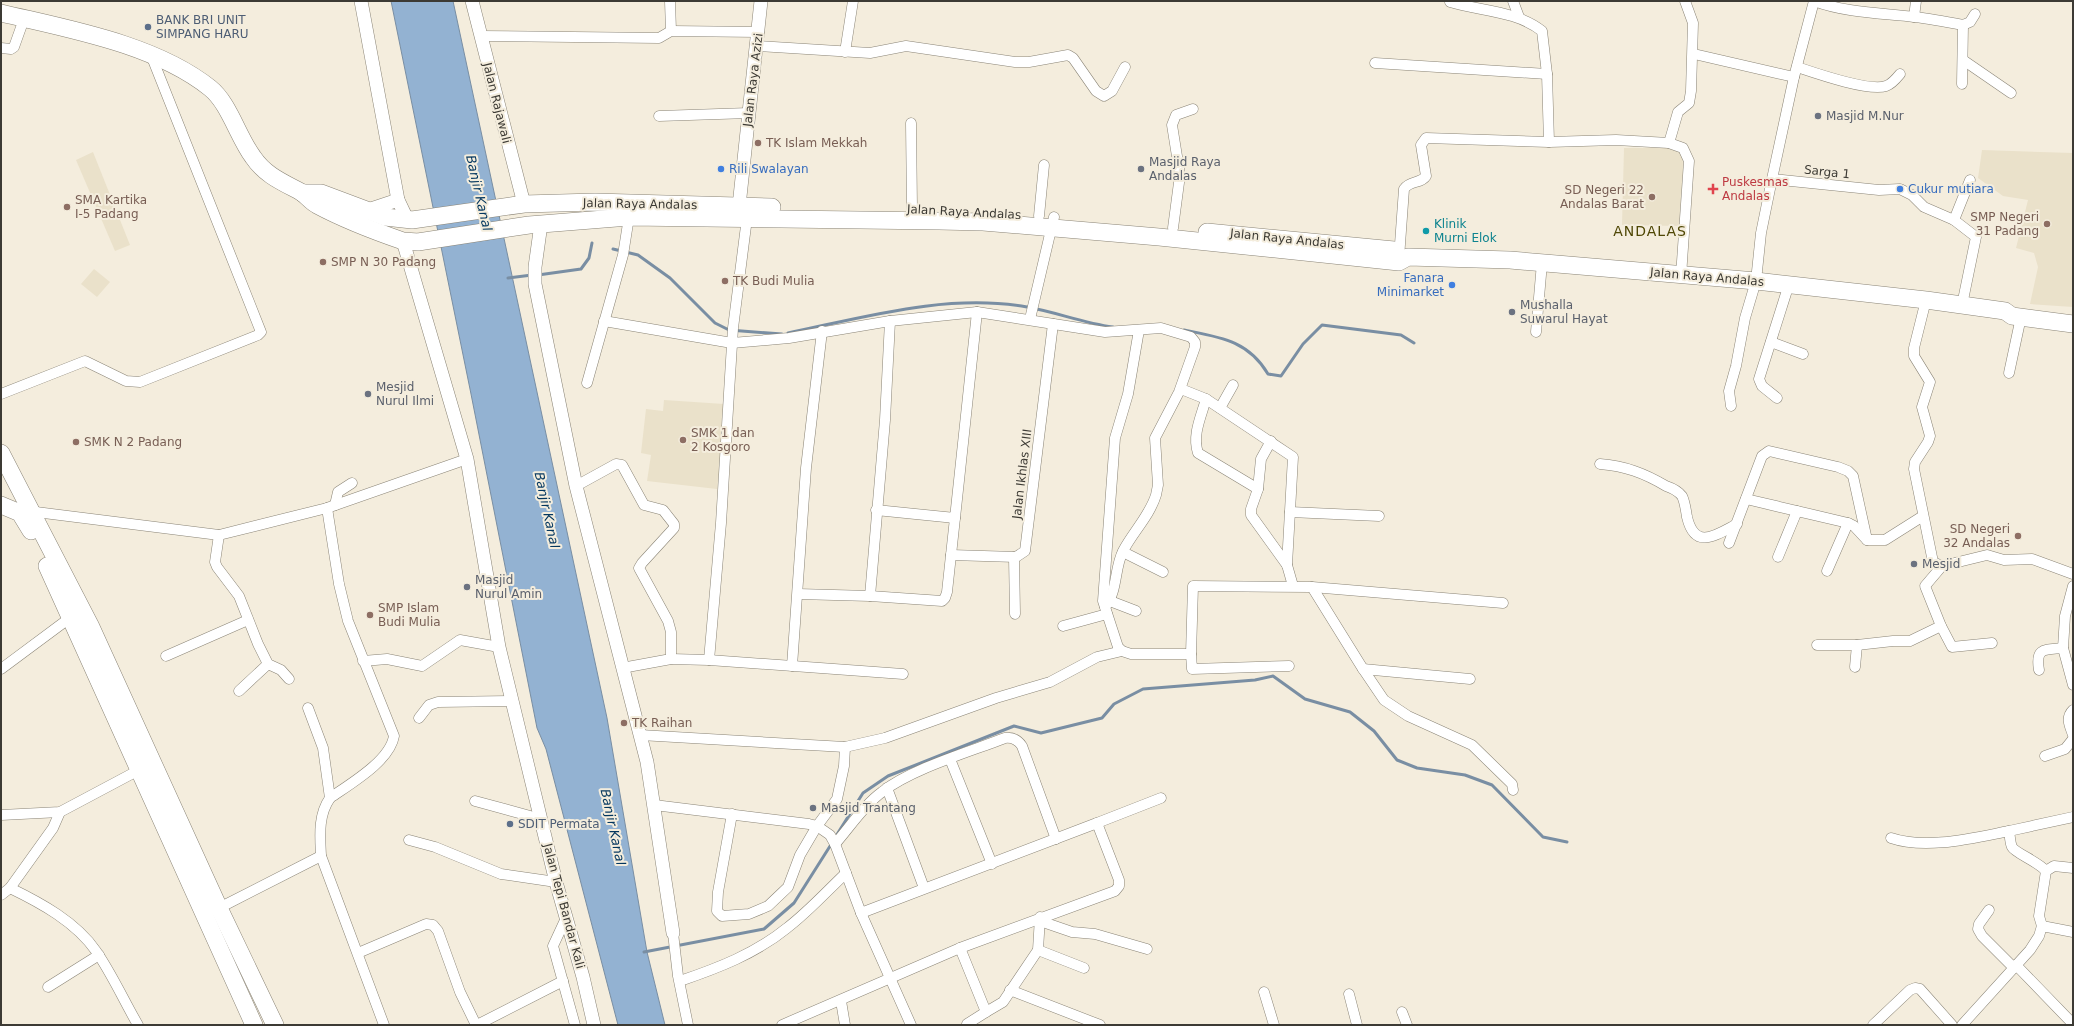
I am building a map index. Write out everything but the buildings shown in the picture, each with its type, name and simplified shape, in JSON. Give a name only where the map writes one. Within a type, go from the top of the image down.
[{"type":"main road","points":[[1,13],[108,40],[150,55],[192,76],[211,89],[221,102],[248,151],[261,167],[279,182],[302,193],[315,205],[411,242]]},
{"type":"main road","name":"Jalan Raya Andalas","points":[[302,193],[320,193],[384,217],[410,219],[520,204],[595,202],[630,211]]},
{"type":"main road","name":"Jalan Raya Andalas","points":[[841,214],[912,209],[986,211],[1048,220],[1288,246],[1402,256],[1542,263],[1789,284],[1962,305],[2005,312],[2012,316],[2073,324]]},
{"type":"main road","name":"Jalan Raya Andalas","points":[[411,242],[630,211],[841,214],[968,222],[1048,220],[1174,228],[1288,246]]},
{"type":"main road","name":"Jalan Raya Andalas","points":[[2005,312],[2013,308],[2073,315]]},
{"type":"main road","points":[[1,453],[25,512],[91,627],[202,867],[219,908],[275,1025]]},
{"type":"main road","points":[[1,505],[25,512]]},
{"type":"main road","points":[[25,512],[29,528],[71,617],[254,1025]]},
{"type":"main road","points":[[186,873],[202,867]]},
{"type":"street","points":[[361,1],[398,200],[410,219]]},
{"type":"street","name":"Jalan Rajawali","points":[[472,1],[520,204]]},
{"type":"street","points":[[670,1],[671,31]]},
{"type":"street","name":"Jalan Raya Azizi","points":[[743,212],[749,113],[759,32],[761,1]]},
{"type":"street","points":[[845,52],[853,1]]},
{"type":"street","points":[[1513,1],[1519,17]]},
{"type":"street","points":[[1669,143],[1678,112],[1689,103],[1694,54],[1693,23],[1685,1]]},
{"type":"street","points":[[1731,406],[1729,391],[1736,366],[1744,318],[1756,281],[1761,233],[1772,179],[1796,72],[1814,1],[1830,7],[1914,17],[1963,25],[1970,22],[1975,14]]},
{"type":"street","points":[[1914,17],[1916,1]]},
{"type":"street","points":[[1450,2],[1473,5],[1519,17],[1532,22],[1542,31],[1547,74],[1549,142]]},
{"type":"street","points":[[1,48],[10,49],[14,47],[24,18]]},
{"type":"street","points":[[1962,84],[1963,25]]},
{"type":"street","points":[[480,36],[659,38],[671,31],[759,32]]},
{"type":"street","points":[[757,46],[870,53],[906,46],[1015,62],[1029,62],[1068,55],[1074,58],[1096,91],[1104,96],[1112,91],[1125,67]]},
{"type":"street","points":[[1694,54],[1877,88],[1893,83],[1900,74]]},
{"type":"street","points":[[1,394],[85,361],[126,381],[140,382],[258,335],[261,332],[150,55]]},
{"type":"street","points":[[1963,60],[2011,93]]},
{"type":"street","points":[[1375,63],[1547,74]]},
{"type":"street","points":[[1174,228],[1180,175],[1172,125],[1176,115],[1193,109]]},
{"type":"street","points":[[659,116],[749,113]]},
{"type":"street","points":[[911,123],[912,209]]},
{"type":"street","points":[[1402,256],[1404,189],[1410,183],[1424,179],[1427,174],[1421,145],[1424,140],[1429,137],[1549,142],[1616,140],[1669,143],[1683,148],[1688,161],[1681,276]]},
{"type":"street","points":[[1032,313],[1048,220],[1044,165]]},
{"type":"street","name":"Sarga 1","points":[[1772,179],[1879,190],[1900,189],[1912,195],[1924,207],[1954,220],[1976,237],[1962,305]]},
{"type":"street","points":[[1954,220],[1970,180]]},
{"type":"street","points":[[365,211],[398,200]]},
{"type":"street","points":[[587,383],[623,255],[630,211]]},
{"type":"street","points":[[710,660],[732,337],[743,212]]},
{"type":"street","points":[[535,225],[535,284],[576,486],[647,762],[679,979],[688,1025]]},
{"type":"street","name":"Jalan Tepi Bandar Kali","points":[[411,242],[467,459],[499,647],[556,882],[594,1025]]},
{"type":"street","points":[[1536,332],[1542,263]]},
{"type":"street","points":[[1777,398],[1762,386],[1759,379],[1789,284]]},
{"type":"street","points":[[1926,300],[1914,348],[1914,356],[1930,382],[1922,407],[1930,436],[1928,442],[1918,455],[1914,469],[1932,560],[1935,564],[1942,566],[1987,555],[2004,560],[2032,559],[2073,574]]},
{"type":"street","points":[[604,321],[732,337],[789,338],[822,331],[890,321],[977,312],[1032,313],[1053,324],[1106,332],[1161,328],[1188,336],[1193,339],[1195,347],[1181,389],[1155,438],[1158,485],[1155,498],[1123,552],[1107,608]]},
{"type":"street","points":[[798,594],[870,596],[942,601],[946,596],[977,312]]},
{"type":"street","points":[[2009,373],[2021,317]]},
{"type":"street","points":[[870,596],[876,510],[885,420],[890,321]]},
{"type":"street","name":"Jalan Ikhlas XIII","points":[[1014,557],[1023,553],[1027,545],[1053,324]]},
{"type":"street","points":[[1139,330],[1128,394],[1117,430],[1114,446],[1102,601],[1107,608],[1116,644],[1122,651],[1131,654],[1191,654]]},
{"type":"street","points":[[792,666],[806,468],[822,331]]},
{"type":"street","points":[[1771,342],[1802,354]]},
{"type":"street","points":[[1220,408],[1233,385]]},
{"type":"street","points":[[1181,389],[1206,399],[1290,454],[1294,460],[1287,565],[1293,586]]},
{"type":"street","points":[[1206,399],[1195,436],[1195,445],[1198,453],[1258,489]]},
{"type":"street","points":[[1271,441],[1261,459],[1258,489],[1251,509],[1252,518],[1287,565]]},
{"type":"street","points":[[1729,544],[1762,456],[1769,451],[1838,466],[1848,471],[1852,476],[1867,540]]},
{"type":"street","points":[[25,512],[219,535],[331,506],[467,459]]},
{"type":"street","points":[[576,486],[616,464],[622,465],[644,505],[663,510],[674,524],[674,528],[638,568],[668,621],[671,632],[672,659]]},
{"type":"street","points":[[1600,464],[1615,465],[1638,471],[1675,490],[1682,497],[1692,530],[1700,537],[1710,538],[1736,524]]},
{"type":"street","points":[[352,483],[338,492],[331,506],[342,602],[363,661],[394,736],[393,743],[378,762],[330,798],[324,808],[320,826],[321,856],[384,1025]]},
{"type":"street","points":[[1746,498],[1848,523],[1854,526],[1867,540],[1885,540],[1923,516]]},
{"type":"street","points":[[876,510],[954,518]]},
{"type":"street","points":[[1778,556],[1797,511]]},
{"type":"street","points":[[1290,512],[1379,516]]},
{"type":"street","points":[[1827,570],[1848,523]]},
{"type":"street","points":[[219,535],[215,562],[239,596],[268,664],[282,670],[289,679]]},
{"type":"street","points":[[1123,552],[1163,572]]},
{"type":"street","points":[[951,555],[1014,557],[1015,614]]},
{"type":"street","points":[[1942,566],[1925,586],[1952,647],[1992,643]]},
{"type":"street","points":[[1289,666],[1192,669],[1193,586],[1312,587],[1503,603]]},
{"type":"street","points":[[2073,586],[2065,616],[2063,648],[2073,685]]},
{"type":"street","points":[[1312,587],[1363,669],[1378,691],[1391,705],[1435,729],[1472,745],[1512,784],[1513,790]]},
{"type":"street","points":[[1063,626],[1107,608],[1136,611]]},
{"type":"street","points":[[1,669],[71,617]]},
{"type":"street","points":[[166,656],[248,620]]},
{"type":"street","points":[[1817,644],[1857,646],[1893,641],[1910,642],[1942,626]]},
{"type":"street","points":[[363,661],[387,659],[422,666],[460,640],[499,647]]},
{"type":"street","points":[[1855,667],[1857,646]]},
{"type":"street","points":[[2039,670],[2037,659],[2039,653],[2063,648]]},
{"type":"street","points":[[640,735],[845,747],[885,738],[996,698],[1050,682],[1097,657],[1122,651]]},
{"type":"street","points":[[622,668],[672,659],[710,660],[902,674]]},
{"type":"street","points":[[239,691],[268,664]]},
{"type":"street","points":[[1363,669],[1470,679]]},
{"type":"street","points":[[419,718],[429,706],[438,702],[513,701]]},
{"type":"street","points":[[308,708],[323,748],[330,798]]},
{"type":"street","points":[[2073,710],[2068,715],[2073,736]]},
{"type":"street","points":[[833,840],[877,796],[888,788],[950,759],[1005,738],[1015,739],[1022,746],[1056,839]]},
{"type":"street","points":[[2045,756],[2065,749],[2073,740]]},
{"type":"street","points":[[732,814],[718,892],[717,911],[722,916],[749,914],[768,906],[788,887],[800,855],[817,826],[838,800],[844,766],[845,747]]},
{"type":"street","points":[[950,759],[992,864]]},
{"type":"street","points":[[1,815],[60,812],[139,770]]},
{"type":"street","points":[[888,788],[924,888]]},
{"type":"street","points":[[861,913],[1161,798]]},
{"type":"street","points":[[475,801],[541,819]]},
{"type":"street","points":[[654,805],[817,826],[833,840],[861,913],[911,1025]]},
{"type":"street","points":[[1,895],[10,888],[52,828],[60,812]]},
{"type":"street","points":[[1891,838],[1916,843],[1936,842],[2009,831],[2073,816]]},
{"type":"street","points":[[782,1025],[794,1023],[890,978],[960,948],[1115,891],[1119,880],[1097,823]]},
{"type":"street","points":[[2009,831],[2012,847],[2015,852],[2037,862],[2046,871]]},
{"type":"street","points":[[409,840],[435,847],[501,874],[556,882]]},
{"type":"street","points":[[219,908],[321,856]]},
{"type":"street","points":[[1962,1025],[2030,950],[2038,936],[2042,926],[2039,916],[2046,871],[2054,866],[2073,868]]},
{"type":"street","points":[[679,979],[727,964],[768,942],[788,928],[846,874]]},
{"type":"street","points":[[10,888],[30,898],[64,920],[86,938],[99,955],[138,1025]]},
{"type":"street","points":[[1988,910],[1979,924],[1978,929],[1982,936],[2070,1022]]},
{"type":"street","points":[[566,918],[554,946],[575,1025]]},
{"type":"street","points":[[1040,919],[1072,932],[1095,934],[1147,950]]},
{"type":"street","points":[[967,1024],[1000,1005],[1038,950],[1040,919]]},
{"type":"street","points":[[358,953],[426,924],[433,925],[438,931],[460,992],[476,1025],[563,981]]},
{"type":"street","points":[[2042,926],[2073,932]]},
{"type":"street","points":[[960,948],[986,1012]]},
{"type":"street","points":[[1038,950],[1084,968]]},
{"type":"street","points":[[48,987],[99,955]]},
{"type":"street","points":[[1873,1025],[1910,990],[1915,988],[1920,989],[1952,1025]]},
{"type":"street","points":[[1010,990],[1100,1025]]},
{"type":"street","points":[[1264,992],[1274,1025]]},
{"type":"street","points":[[1349,994],[1357,1025]]},
{"type":"street","points":[[841,1001],[845,1025]]},
{"type":"street","points":[[1402,1012],[1407,1025]]},
{"type":"shaded area","name":"SD Negeri 22 Andalas Barat","points":[[1624,148],[1682,148],[1683,168],[1679,226],[1622,225]]},
{"type":"shaded area","name":"SMP Negeri 31 Padang","points":[[1982,150],[2073,153],[2073,307],[2030,304],[2038,267],[2034,253],[2016,248],[2028,200],[2003,196],[1978,178]]},
{"type":"shaded area","name":"SMA Kartika I-5 Padang","points":[[93,152],[130,245],[115,251],[76,160]]},
{"type":"shaded area","points":[[94,269],[110,282],[97,297],[81,284]]},
{"type":"shaded area","name":"SMK 1 dan 2 Kosgoro","points":[[664,400],[724,404],[721,425],[725,426],[717,489],[647,481],[651,455],[641,453],[646,409],[663,411]]},
{"type":"water","name":"Banjir Kanal","points":[[391,1],[453,1],[607,718],[647,952],[665,1025],[618,1025],[546,749],[537,728]]},
{"type":"waterway","points":[[538,275],[581,269],[589,258],[592,243]]},
{"type":"waterway","points":[[613,249],[638,255],[670,278],[715,323],[729,330],[782,334]]},
{"type":"waterway","points":[[508,278],[532,275]]},
{"type":"waterway","points":[[788,333],[877,314],[937,305],[967,303],[997,303],[1027,307],[1113,327]]},
{"type":"waterway","points":[[1184,330],[1209,335],[1232,342],[1251,354],[1268,374],[1281,376],[1303,344],[1322,325],[1401,335],[1414,343]]},
{"type":"waterway","points":[[836,836],[863,793],[888,776],[1014,726],[1041,733],[1102,718],[1114,704],[1143,689],[1255,680],[1273,676],[1305,699],[1350,712],[1374,731],[1397,760],[1417,768],[1465,775],[1492,785],[1543,837],[1567,842]]},
{"type":"waterway","points":[[644,952],[764,929],[794,903],[832,843]]},
{"type":"place","name":"BANK BRI UNIT SIMPANG HARU","points":[[148,27]]},
{"type":"place","name":"Masjid M.Nur","points":[[1818,116]]},
{"type":"place","name":"TK Islam Mekkah","points":[[758,143]]},
{"type":"place","name":"Rili Swalayan","points":[[721,169]]},
{"type":"place","name":"Masjid Raya Andalas","points":[[1141,169]]},
{"type":"place","name":"Puskesmas Andalas","points":[[1713,189]]},
{"type":"place","name":"Cukur mutiara","points":[[1900,189]]},
{"type":"place","name":"SD Negeri 22 Andalas Barat","points":[[1652,197]]},
{"type":"place","name":"SMA Kartika I-5 Padang","points":[[67,207]]},
{"type":"place","name":"SMP Negeri 31 Padang","points":[[2047,224]]},
{"type":"place","name":"Klinik Murni Elok","points":[[1426,231]]},
{"type":"place","name":"SMP N 30 Padang","points":[[323,262]]},
{"type":"place","name":"TK Budi Mulia","points":[[725,281]]},
{"type":"place","name":"Fanara Minimarket","points":[[1452,285]]},
{"type":"place","name":"Mushalla Suwarul Hayat","points":[[1512,312]]},
{"type":"place","name":"Mesjid Nurul Ilmi","points":[[368,394]]},
{"type":"place","name":"SMK 1 dan 2 Kosgoro","points":[[683,440]]},
{"type":"place","name":"SMK N 2 Padang","points":[[76,442]]},
{"type":"place","name":"SD Negeri 32 Andalas","points":[[2018,536]]},
{"type":"place","name":"Mesjid","points":[[1914,564]]},
{"type":"place","name":"Masjid Nurul Amin","points":[[467,587]]},
{"type":"place","name":"SMP Islam Budi Mulia","points":[[370,615]]},
{"type":"place","name":"TK Raihan","points":[[624,723]]},
{"type":"place","name":"Masjid Trantang","points":[[813,808]]},
{"type":"place","name":"SDIT Permata","points":[[510,824]]},
{"type":"district","name":"ANDALAS","points":[[1650,231]]}]
